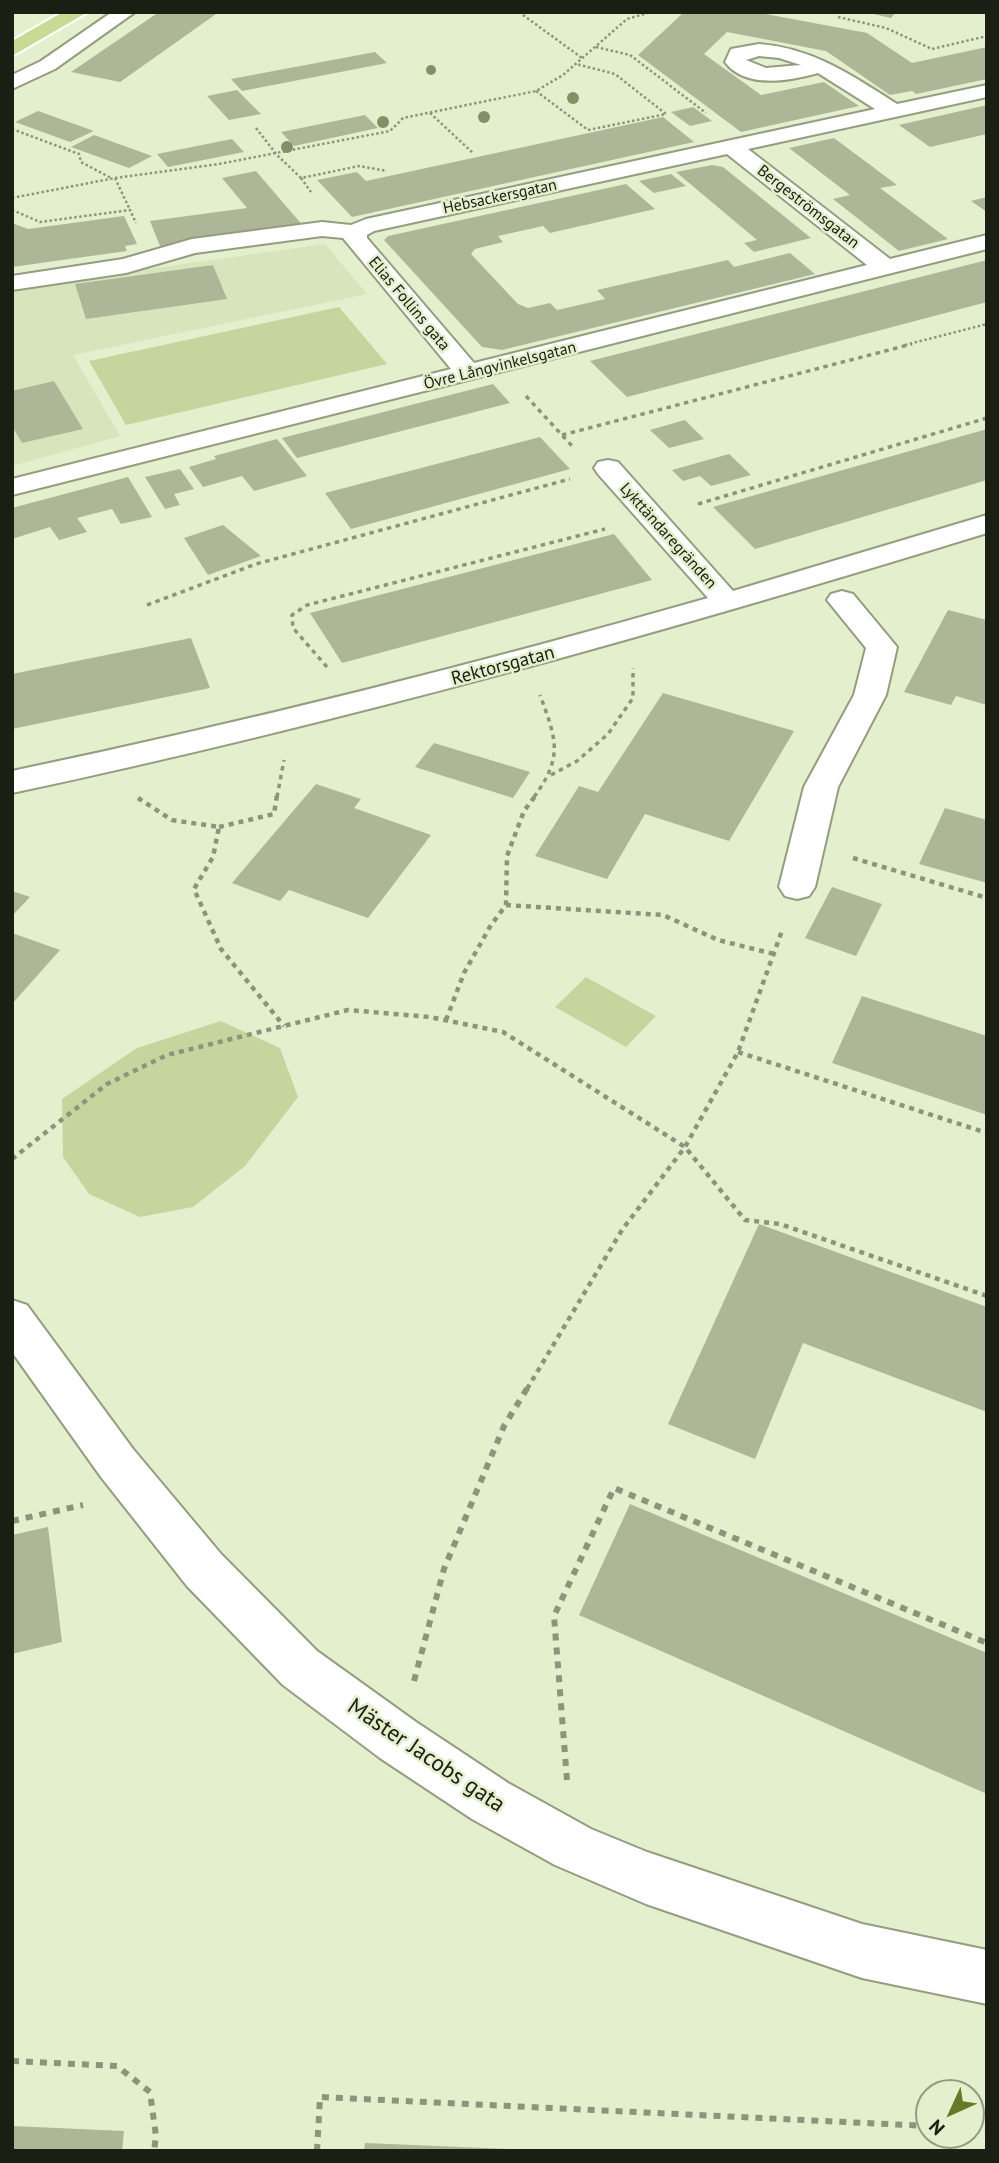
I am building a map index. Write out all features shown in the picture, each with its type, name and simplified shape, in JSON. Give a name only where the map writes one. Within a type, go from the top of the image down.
[{"type":"main road","points":[[12,50],[78,12]]},
{"type":"street","points":[[12,83],[48,65],[125,12]]},
{"type":"street","points":[[820,66],[893,111]]},
{"type":"street","name":"Hebsackersgatan","points":[[12,282],[126,266],[192,246],[309,231],[355,232],[366,226],[987,91]]},
{"type":"street","name":"Bergeströmsgatan","points":[[730,146],[886,268]]},
{"type":"street","name":"Elias Follins gata","points":[[355,232],[354,237],[469,374]]},
{"type":"street","name":"Övre Långvinkelsgatan","points":[[12,487],[987,242]]},
{"type":"street","name":"Lykttändaregränden","points":[[607,468],[728,603]]},
{"type":"street","name":"Rektorsgatan","points":[[12,782],[266,727],[505,666],[728,603],[987,524]]},
{"type":"street","points":[[797,887],[821,786],[870,695],[882,647],[842,600]]},
{"type":"street","name":"Mäster Jacobs gata","points":[[12,1318],[117,1463],[204,1570],[300,1668],[398,1740],[490,1801],[573,1847],[646,1878],[862,1951],[987,1977]]},
{"type":"path","points":[[527,12],[523,15],[582,58]]},
{"type":"path","points":[[12,198],[113,178],[174,172],[277,155],[390,131],[403,118],[536,91],[575,64],[627,19],[651,12]]},
{"type":"path","points":[[838,17],[886,28],[932,50],[987,36]]},
{"type":"path","points":[[595,47],[630,55],[719,123],[713,131],[730,146]]},
{"type":"path","points":[[536,91],[588,130],[666,114],[614,74],[575,64]]},
{"type":"path","points":[[430,112],[473,153]]},
{"type":"path","points":[[256,128],[277,155],[301,178],[359,166],[387,171]]},
{"type":"path","points":[[12,130],[79,155],[81,162],[113,178],[130,210],[149,258]]},
{"type":"path","points":[[12,211],[40,222],[130,210]]},
{"type":"path","points":[[562,435],[987,324]]},
{"type":"path","points":[[499,366],[587,463],[607,468]]},
{"type":"path","points":[[147,605],[256,564],[607,468]]},
{"type":"path","points":[[446,1020],[464,973],[491,925],[506,905],[507,856],[524,811],[550,776],[577,761],[608,734],[633,698],[633,661]]},
{"type":"path","points":[[537,688],[556,740],[550,776]]},
{"type":"path","points":[[130,793],[172,820],[219,827],[274,814],[284,759]]},
{"type":"path","points":[[219,827],[213,857],[194,889],[221,949],[284,1026]]},
{"type":"path","points":[[807,845],[987,898]]},
{"type":"path","points":[[398,1740],[444,1569],[504,1426],[622,1230],[685,1147],[738,1052],[797,887]]},
{"type":"path","points":[[506,905],[663,915],[718,940],[774,954]]},
{"type":"path","points":[[12,1159],[107,1084],[167,1055],[348,1010],[446,1020],[503,1032],[685,1147],[745,1220],[780,1224],[987,1296]]},
{"type":"path","points":[[738,1052],[987,1133]]},
{"type":"path","points":[[573,1847],[554,1616],[614,1488],[987,1643]]},
{"type":"path","points":[[12,1521],[85,1505],[77,1493]]},
{"type":"path","points":[[12,2061],[117,2066],[150,2092],[156,2136],[154,2151]]},
{"type":"path","points":[[317,2151],[320,2096],[915,2125]]},
{"type":"shaded area","points":[[325,244],[367,294],[73,355],[120,436],[12,466],[12,294],[29,286]]},
{"type":"shaded area","points":[[339,307],[387,364],[126,425],[89,361]]},
{"type":"shaded area","points":[[586,977],[656,1016],[626,1047],[555,1007]]},
{"type":"shaded area","points":[[221,1021],[280,1048],[298,1097],[245,1166],[193,1207],[140,1217],[89,1194],[63,1157],[62,1099],[137,1048]]},
{"type":"building","points":[[159,12],[219,12],[120,82],[71,72]]},
{"type":"building","points":[[684,12],[755,12],[867,33],[912,63],[987,47],[987,79],[916,94],[912,91],[890,95],[826,51],[727,32],[704,54],[761,95],[824,82],[859,106],[741,132],[638,55]]},
{"type":"building","points":[[865,12],[896,12],[891,18]]},
{"type":"building","points":[[375,52],[387,63],[242,91],[231,79]]},
{"type":"building","points":[[237,90],[261,114],[229,120],[207,96]]},
{"type":"building","points":[[987,105],[987,134],[930,147],[899,125]]},
{"type":"building","points":[[693,107],[712,121],[690,126],[671,112]]},
{"type":"building","points":[[38,111],[94,131],[70,142],[15,122]]},
{"type":"building","points":[[365,115],[378,128],[294,146],[281,132]]},
{"type":"building","points":[[663,117],[694,142],[352,217],[317,180],[357,172],[366,181]]},
{"type":"building","points":[[94,135],[152,156],[129,168],[71,147]]},
{"type":"building","points":[[834,138],[897,185],[880,188],[948,239],[899,251],[833,199],[850,195],[789,148]]},
{"type":"building","points":[[232,139],[244,152],[168,167],[157,154]]},
{"type":"building","points":[[712,165],[723,167],[811,238],[754,252],[744,243],[757,240],[676,172]]},
{"type":"building","points":[[256,171],[304,227],[160,246],[150,221],[247,208],[222,178]]},
{"type":"building","points":[[671,174],[686,186],[654,193],[639,181]]},
{"type":"building","points":[[626,184],[655,209],[550,233],[543,226],[498,236],[503,242],[475,249],[471,254],[518,304],[528,308],[550,303],[557,310],[605,299],[597,290],[728,260],[734,267],[790,253],[815,274],[502,350],[482,347],[384,240],[388,236]]},
{"type":"building","points":[[987,197],[987,212],[971,201]]},
{"type":"building","points":[[124,216],[137,244],[125,246],[127,251],[12,267],[12,223],[28,229]]},
{"type":"building","points":[[987,260],[987,302],[627,397],[590,361]]},
{"type":"building","points":[[213,265],[227,299],[86,319],[75,284]]},
{"type":"building","points":[[54,381],[83,429],[22,443],[12,426],[12,391]]},
{"type":"building","points":[[493,384],[510,403],[297,458],[282,438]]},
{"type":"building","points":[[685,420],[704,439],[669,448],[650,430]]},
{"type":"building","points":[[987,429],[987,480],[755,549],[713,507]]},
{"type":"building","points":[[540,437],[570,469],[351,529],[325,493]]},
{"type":"building","points":[[277,439],[307,476],[254,491],[242,476],[203,487],[189,467],[216,459],[214,456]]},
{"type":"building","points":[[729,454],[751,475],[711,486],[700,476],[683,481],[672,470]]},
{"type":"building","points":[[180,469],[194,489],[174,494],[180,505],[165,509],[145,477]]},
{"type":"building","points":[[128,477],[152,517],[121,524],[112,509],[77,518],[87,532],[59,540],[50,527],[12,539],[12,508]]},
{"type":"building","points":[[223,525],[261,556],[208,575],[184,538]]},
{"type":"building","points":[[614,534],[652,580],[342,663],[310,613]]},
{"type":"building","points":[[948,610],[987,620],[987,705],[956,696],[951,705],[904,692]]},
{"type":"building","points":[[191,638],[210,688],[12,729],[12,674]]},
{"type":"building","points":[[663,693],[794,731],[729,841],[645,814],[607,879],[535,856],[579,786],[598,792]]},
{"type":"building","points":[[434,743],[530,772],[513,798],[415,767]]},
{"type":"building","points":[[316,784],[361,799],[354,808],[431,835],[368,918],[289,890],[280,901],[232,883]]},
{"type":"building","points":[[945,808],[987,820],[987,883],[919,864]]},
{"type":"building","points":[[832,887],[882,904],[856,956],[805,938]]},
{"type":"building","points":[[12,891],[30,897],[12,916]]},
{"type":"building","points":[[12,933],[60,950],[12,1004]]},
{"type":"building","points":[[862,996],[987,1036],[987,1115],[832,1063]]},
{"type":"building","points":[[759,1224],[987,1307],[987,1412],[803,1343],[755,1459],[668,1424]]},
{"type":"building","points":[[630,1504],[987,1653],[987,1794],[579,1615]]},
{"type":"building","points":[[48,1527],[62,1642],[12,1654],[12,1535]]},
{"type":"building","points":[[12,2126],[124,2131],[122,2151],[12,2151]]},
{"type":"building","points":[[365,2143],[509,2149],[509,2151],[364,2151]]}]
